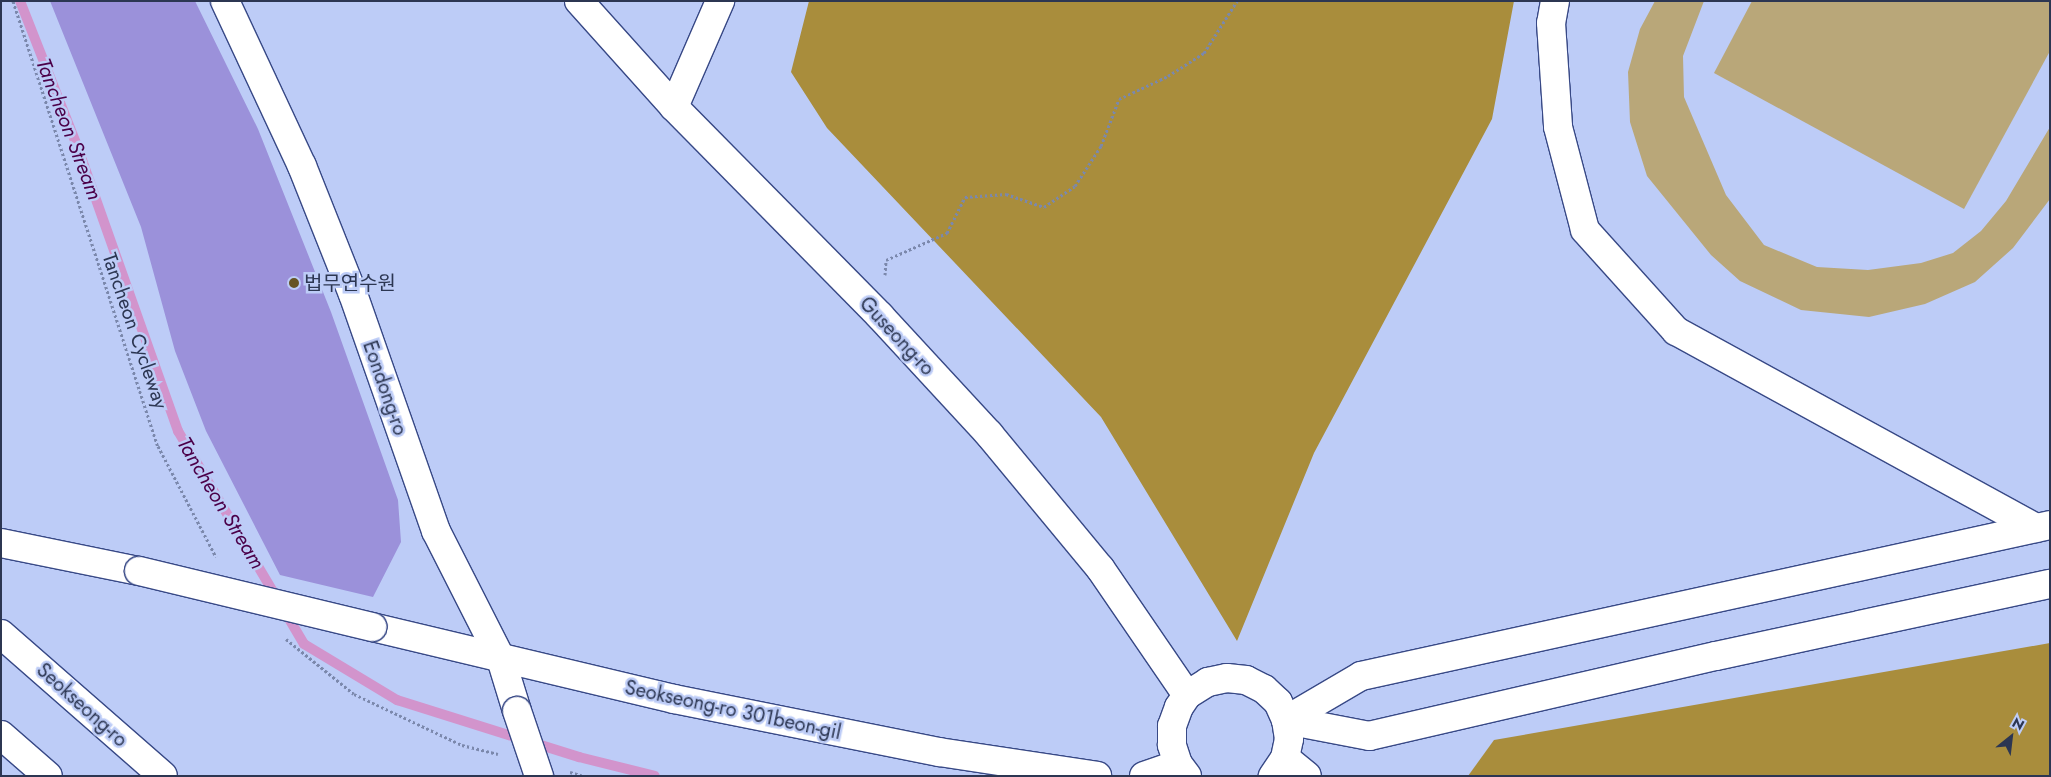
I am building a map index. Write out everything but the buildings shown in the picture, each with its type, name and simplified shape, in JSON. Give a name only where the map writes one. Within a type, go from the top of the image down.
[{"type":"main road","name":"Eondong-ro","points":[[225,1],[302,166],[352,294],[436,532],[501,659],[517,711],[551,773]]},
{"type":"main road","name":"Guseong-ro","points":[[579,1],[674,107],[880,316],[989,434],[1100,568],[1187,695]]},
{"type":"main road","points":[[674,107],[720,1]]},
{"type":"main road","points":[[1555,1],[1551,23],[1558,127],[1585,230],[1676,330],[2043,527]]},
{"type":"main road","points":[[1286,720],[1361,676],[2043,527]]},
{"type":"main road","name":"Seokseong-ro 301beon-gil","points":[[1,542],[139,571],[501,659],[828,730],[939,752],[1097,776]]},
{"type":"main road","points":[[1286,720],[1369,736],[1706,658],[2050,584]]},
{"type":"main road","name":"Seokseong-ro","points":[[1,634],[163,776]]},
{"type":"main road","points":[[1144,776],[1182,770],[1172,745],[1172,726],[1187,695],[1208,682],[1227,678],[1246,680],[1271,695],[1286,720],[1289,739],[1279,767],[1307,776]]},
{"type":"main road","points":[[1,735],[48,776]]},
{"type":"path","name":"Tancheon Cycleway","points":[[13,1],[158,446],[209,548],[221,563]]},
{"type":"path","points":[[880,316],[886,260],[947,233],[965,197],[1006,194],[1044,207],[1075,186],[1101,146],[1119,99],[1168,76],[1204,53],[1237,1]]},
{"type":"path","points":[[283,637],[354,694],[462,745],[508,757]]},
{"type":"path","points":[[551,773],[584,776]]},
{"type":"shaded area","points":[[809,1],[1514,1],[1492,119],[1314,453],[1237,641],[1101,417],[827,128],[791,72]]},
{"type":"shaded area","points":[[1655,1],[1704,1],[1683,56],[1684,97],[1726,195],[1764,245],[1817,267],[1868,270],[1921,263],[1953,253],[1981,231],[2006,201],[2050,127],[2050,199],[2013,248],[1975,282],[1925,304],[1869,317],[1801,310],[1740,281],[1711,255],[1647,176],[1630,122],[1628,72],[1640,29]]},
{"type":"shaded area","points":[[1752,1],[2050,1],[2050,51],[1964,209],[1714,73]]},
{"type":"shaded area","points":[[2050,643],[2050,776],[1468,776],[1494,740]]},
{"type":"waterway","name":"Tancheon Stream","points":[[20,1],[76,143],[178,431],[304,644],[397,700],[579,757],[655,776]]},
{"type":"place","name":"법무연수원","points":[[294,283]]}]
